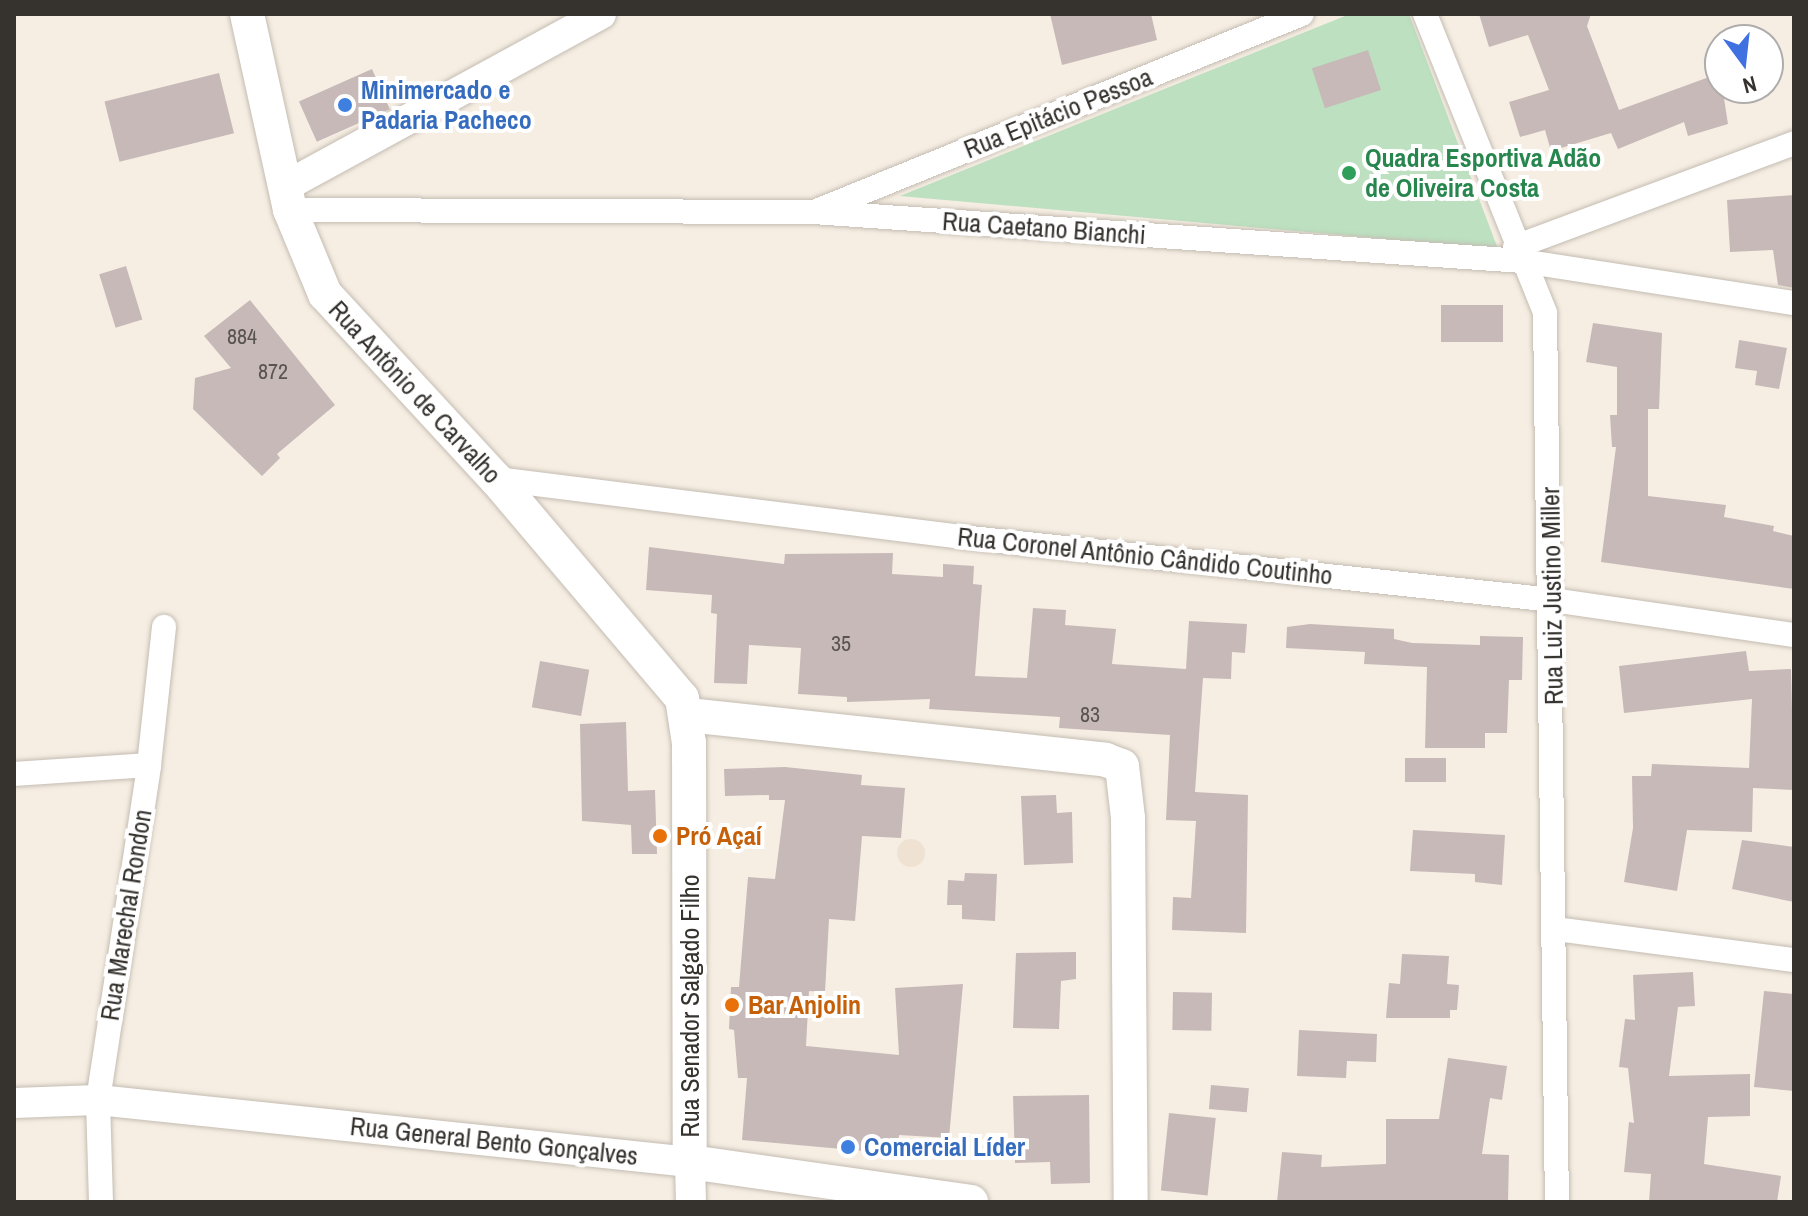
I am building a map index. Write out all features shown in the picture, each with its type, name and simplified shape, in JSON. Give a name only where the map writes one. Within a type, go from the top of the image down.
[{"type":"main road","name":"Rua Antônio de Carvalho","points":[[247,14],[287,198],[325,294],[496,479],[671,682],[688,715]]},
{"type":"main road","name":"Rua Senador Salgado Filho","points":[[688,715],[690,1162]]},
{"type":"main road","points":[[688,715],[1120,764],[1125,774],[1128,818],[1131,1202]]},
{"type":"main road","name":"Rua General Bento Gonçalves","points":[[690,1162],[971,1202]]},
{"type":"street","points":[[287,198],[601,14]]},
{"type":"street","name":"Rua Epitácio Pessoa","points":[[813,212],[1302,14]]},
{"type":"street","name":"Rua Luiz Justino Miller","points":[[1425,14],[1545,313],[1553,600],[1557,1202]]},
{"type":"street","points":[[1519,254],[1794,143]]},
{"type":"street","name":"Rua Caetano Bianchi","points":[[287,198],[813,212],[1519,254],[1794,303]]},
{"type":"street","name":"Rua Coronel Antônio Cândido Coutinho","points":[[496,479],[971,538],[1553,600],[1794,635]]},
{"type":"street","name":"Rua Marechal Rondon","points":[[101,1202],[98,1100],[149,765],[164,627]]},
{"type":"street","points":[[14,774],[149,765]]},
{"type":"street","points":[[1555,929],[1794,960]]},
{"type":"street","name":"Rua General Bento Gonçalves","points":[[14,1103],[98,1100],[690,1162]]},
{"type":"street","name":"Rua Senador Salgado Filho","points":[[690,1162],[691,1202]]},
{"type":"shaded area","points":[[911,839],[921,843],[925,853],[921,863],[911,867],[901,863],[897,853],[901,843]]},
{"type":"green space","points":[[1350,14],[1409,14],[1498,249],[900,196]]},
{"type":"building","points":[[1050,14],[1151,14],[1157,40],[1062,65]]},
{"type":"building","points":[[1479,14],[1591,14],[1587,26],[1619,110],[1704,79],[1704,104],[1725,104],[1728,124],[1688,136],[1684,122],[1618,149],[1611,133],[1551,151],[1545,130],[1520,137],[1509,102],[1549,90],[1528,35],[1489,47]]},
{"type":"building","points":[[1368,50],[1381,90],[1325,108],[1312,68]]},
{"type":"building","name":"Minimercado e Padaria Pacheco","points":[[372,69],[390,109],[317,142],[299,102]]},
{"type":"building","points":[[219,73],[234,133],[120,162],[105,102]]},
{"type":"building","points":[[1794,195],[1794,288],[1778,285],[1773,250],[1730,252],[1727,200]]},
{"type":"building","points":[[126,266],[142,320],[116,328],[99,274]]},
{"type":"building","points":[[250,300],[335,405],[277,454],[280,458],[262,476],[193,409],[195,378],[231,368],[204,336]]},
{"type":"building","points":[[1441,305],[1503,305],[1503,342],[1441,342]]},
{"type":"building","points":[[1593,323],[1662,333],[1659,409],[1648,409],[1648,496],[1726,505],[1724,517],[1774,526],[1773,531],[1794,536],[1794,589],[1601,562],[1616,447],[1612,447],[1610,415],[1617,415],[1617,367],[1586,362]]},
{"type":"building","points":[[1739,340],[1787,348],[1779,389],[1755,385],[1757,371],[1735,368]]},
{"type":"building","points":[[649,547],[784,564],[785,554],[893,553],[892,574],[943,577],[943,564],[974,566],[973,584],[982,585],[975,676],[1027,678],[1033,608],[1066,610],[1065,625],[1116,629],[1112,664],[1186,669],[1189,621],[1247,624],[1245,653],[1232,652],[1231,679],[1203,678],[1195,792],[1248,795],[1246,933],[1172,930],[1173,897],[1191,898],[1196,821],[1166,820],[1170,735],[1059,728],[1060,717],[929,709],[930,699],[847,702],[847,697],[798,694],[801,648],[749,645],[747,684],[714,683],[717,614],[711,613],[712,595],[646,590]]},
{"type":"building","points":[[1310,624],[1394,629],[1394,639],[1412,643],[1480,645],[1480,636],[1523,637],[1522,680],[1509,680],[1507,733],[1485,733],[1485,748],[1425,748],[1427,667],[1364,664],[1365,652],[1286,648],[1287,627]]},
{"type":"building","points":[[1746,651],[1749,671],[1791,669],[1794,790],[1753,788],[1752,832],[1687,830],[1677,891],[1624,882],[1633,828],[1632,776],[1651,776],[1652,764],[1749,768],[1752,699],[1624,713],[1619,666]]},
{"type":"building","points":[[540,661],[589,670],[581,716],[532,707]]},
{"type":"building","points":[[626,722],[628,791],[655,790],[657,854],[632,854],[631,825],[582,821],[580,724]]},
{"type":"building","points":[[1405,758],[1446,758],[1446,782],[1405,782]]},
{"type":"building","points":[[785,767],[862,775],[861,785],[905,788],[901,838],[862,836],[855,921],[829,919],[825,992],[809,991],[806,1046],[899,1055],[895,988],[963,984],[949,1138],[899,1135],[897,1154],[742,1140],[747,1078],[738,1078],[734,1030],[729,1029],[731,987],[739,987],[748,877],[775,879],[785,800],[769,800],[769,795],[725,796],[724,769]]},
{"type":"building","points":[[1056,795],[1057,813],[1072,812],[1073,863],[1024,865],[1021,796]]},
{"type":"building","points":[[1413,830],[1505,835],[1502,885],[1475,882],[1475,874],[1410,871]]},
{"type":"building","points":[[1742,840],[1794,847],[1794,902],[1732,889]]},
{"type":"building","points":[[965,873],[997,874],[995,921],[962,919],[962,905],[947,905],[948,880],[964,881]]},
{"type":"building","points":[[1076,952],[1076,979],[1061,981],[1059,1029],[1013,1028],[1016,953]]},
{"type":"building","points":[[1402,954],[1449,956],[1447,984],[1459,985],[1457,1010],[1450,1010],[1450,1018],[1386,1018],[1389,983],[1400,984]]},
{"type":"building","points":[[1693,972],[1695,1006],[1678,1007],[1669,1076],[1750,1074],[1750,1116],[1708,1117],[1704,1164],[1781,1176],[1777,1202],[1649,1202],[1651,1174],[1624,1172],[1629,1122],[1634,1123],[1628,1068],[1619,1067],[1625,1019],[1635,1020],[1633,975]]},
{"type":"building","points":[[1764,991],[1794,994],[1794,1091],[1754,1087]]},
{"type":"building","points":[[1173,992],[1212,993],[1211,1031],[1172,1030]]},
{"type":"building","points":[[1299,1030],[1377,1034],[1376,1062],[1347,1061],[1346,1078],[1297,1076]]},
{"type":"building","points":[[1448,1058],[1507,1066],[1502,1100],[1490,1098],[1482,1154],[1509,1155],[1508,1202],[1277,1202],[1282,1152],[1322,1155],[1321,1167],[1386,1164],[1386,1119],[1439,1119]]},
{"type":"building","points":[[1211,1085],[1249,1088],[1247,1112],[1209,1109]]},
{"type":"building","points":[[1089,1095],[1090,1183],[1051,1184],[1050,1162],[1015,1163],[1013,1096]]},
{"type":"building","points":[[1169,1113],[1216,1118],[1208,1195],[1161,1191]]},
{"type":"place","name":"Minimercado e Padaria Pacheco","points":[[345,105]]},
{"type":"place","name":"Quadra Esportiva Adão de Oliveira Costa","points":[[1349,173]]},
{"type":"place","name":"Pró Açaí","points":[[660,836]]},
{"type":"place","name":"Bar Anjolin","points":[[732,1005]]},
{"type":"place","name":"Comercial Líder","points":[[848,1147]]}]
